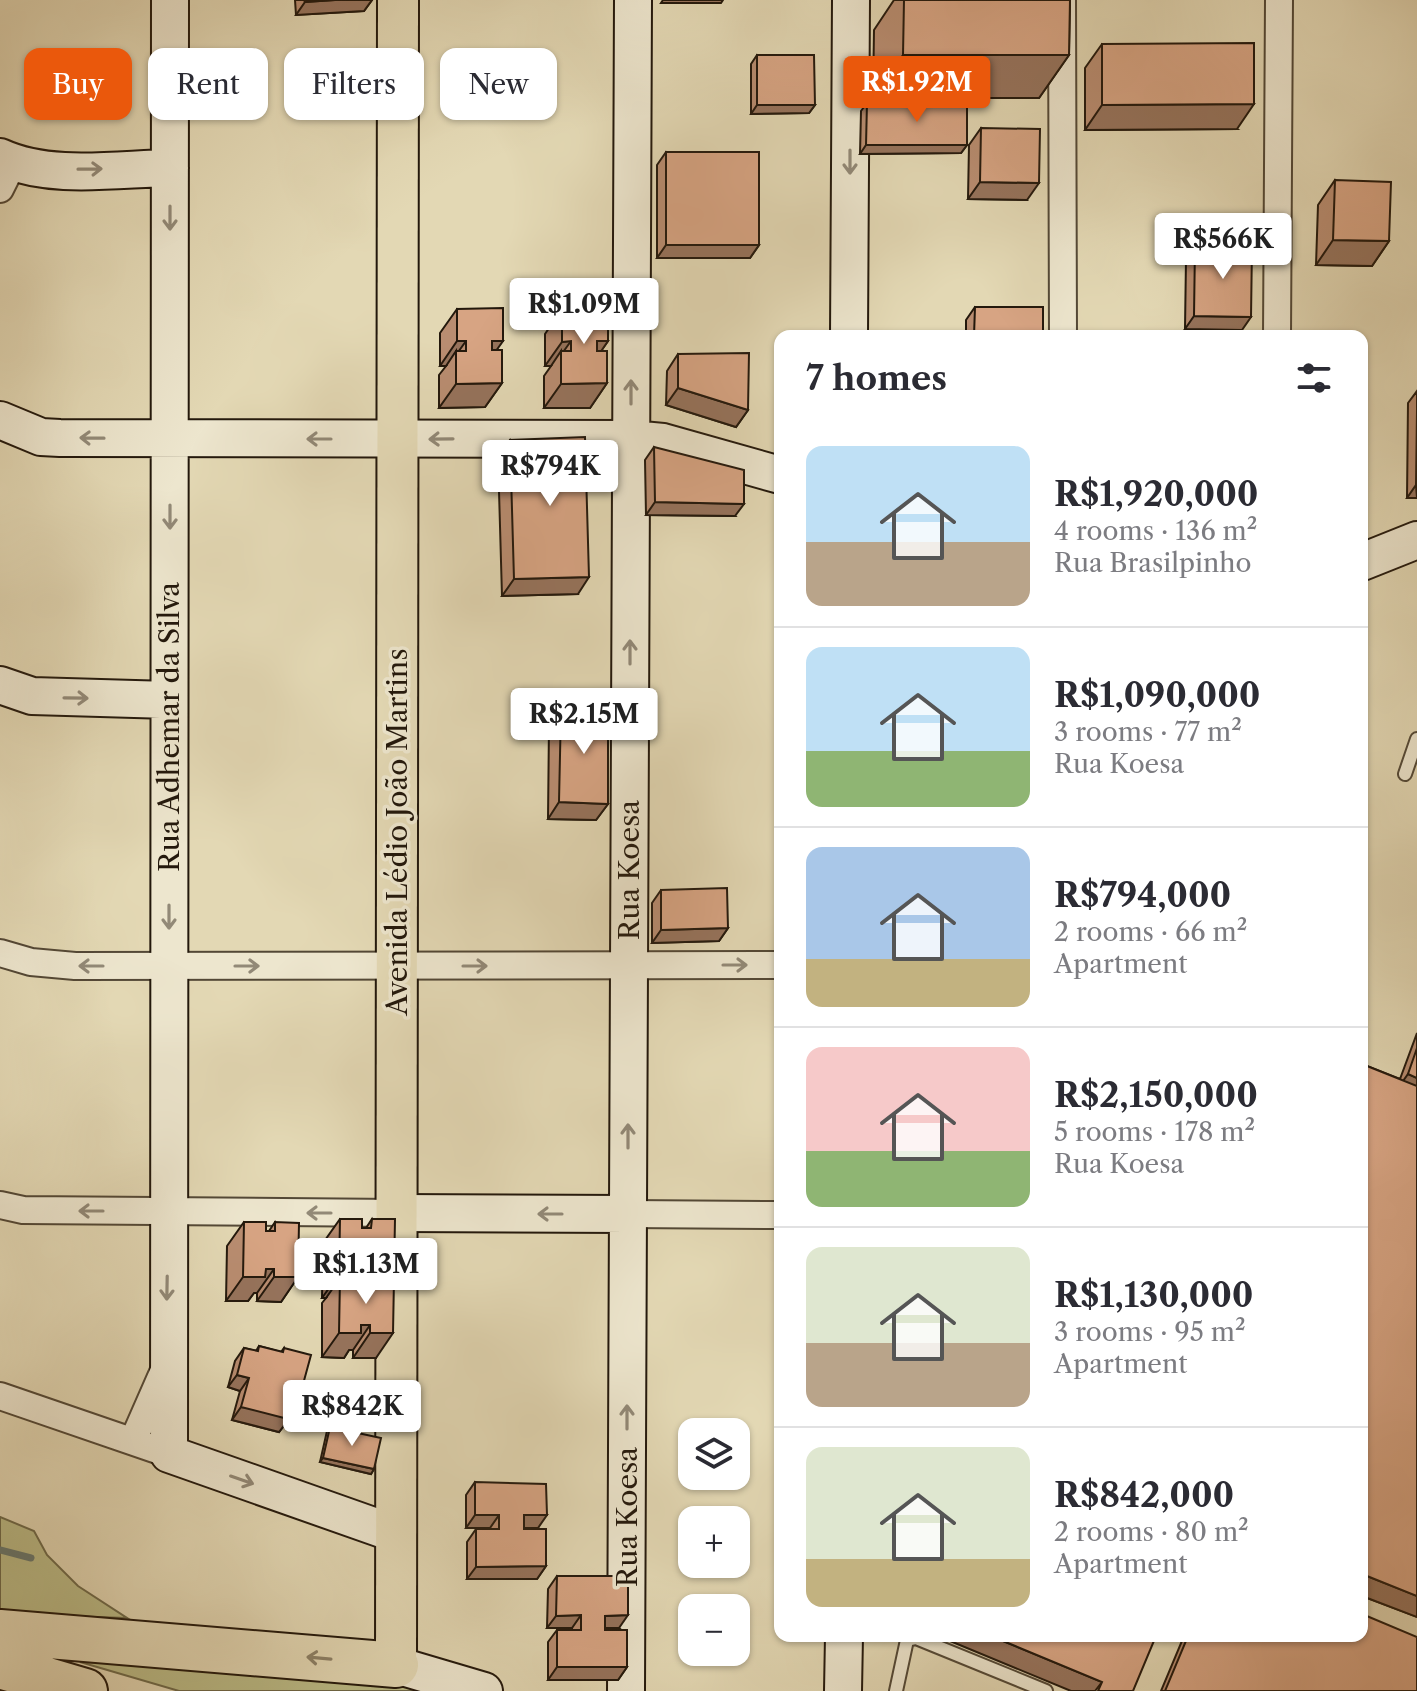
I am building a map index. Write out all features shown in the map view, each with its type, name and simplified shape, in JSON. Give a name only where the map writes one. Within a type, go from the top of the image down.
[{"type":"highway","points":[[0,1632],[396,1665]]},
{"type":"highway","points":[[0,1666],[85,1691]]},
{"type":"main road","name":"Rua Adhemar da Silva","points":[[169,1454],[166,1364],[169,1212],[170,0]]},
{"type":"main road","name":"Avenida Lédio João Martins","points":[[396,1665],[398,0]]},
{"type":"main road","name":"Rua Koesa","points":[[626,1691],[633,0]]},
{"type":"main road","points":[[849,330],[851,0]]},
{"type":"main road","points":[[4,170],[170,168]]},
{"type":"main road","points":[[0,420],[41,437],[631,439],[663,442],[774,473]]},
{"type":"main road","points":[[1368,560],[1417,540]]},
{"type":"main road","points":[[0,685],[32,696],[169,700]]},
{"type":"main road","points":[[397,1213],[628,1214]]},
{"type":"main road","points":[[169,1454],[396,1534]]},
{"type":"main road","points":[[843,1691],[844,1642]]},
{"type":"main road","points":[[396,1665],[484,1691]]},
{"type":"street","points":[[1062,0],[1063,330]]},
{"type":"street","points":[[1277,330],[1279,0]]},
{"type":"street","points":[[0,953],[52,965],[774,965]]},
{"type":"street","points":[[0,1205],[23,1210],[397,1213]]},
{"type":"street","points":[[628,1214],[774,1215]]},
{"type":"street","points":[[136,1434],[166,1364]]},
{"type":"street","points":[[0,1396],[169,1454]]},
{"type":"lane","points":[[1405,774],[1417,739]]},
{"type":"lane","points":[[896,1691],[907,1642]]},
{"type":"lane","points":[[926,1642],[1046,1691]]},
{"type":"green space","points":[[0,1517],[34,1531],[47,1555],[78,1586],[127,1618],[0,1614]]},
{"type":"green space","points":[[80,1662],[280,1668],[454,1691],[179,1691]]},
{"type":"building","points":[[904,0],[1070,0],[1069,55],[903,55]]},
{"type":"building","points":[[1254,43],[1254,104],[1102,105],[1102,44]]},
{"type":"building","points":[[757,55],[814,55],[815,105],[757,105]]},
{"type":"building","points":[[867,103],[967,104],[967,145],[866,145]]},
{"type":"building","points":[[981,128],[1040,129],[1039,183],[980,182]]},
{"type":"building","points":[[666,152],[759,152],[759,245],[666,245]]},
{"type":"building","points":[[1335,180],[1391,182],[1389,241],[1333,240]]},
{"type":"building","points":[[1195,246],[1252,246],[1251,317],[1194,316]]},
{"type":"building","points":[[975,307],[1043,307],[1043,330],[974,330]]},
{"type":"building","points":[[503,308],[503,341],[492,341],[492,350],[502,350],[502,383],[456,384],[456,351],[466,351],[466,341],[457,341],[457,309]]},
{"type":"building","points":[[562,309],[608,309],[608,341],[597,341],[597,351],[607,351],[607,383],[561,384],[561,351],[571,351],[571,341],[562,342]]},
{"type":"building","points":[[749,353],[748,410],[678,388],[678,354]]},
{"type":"building","points":[[585,437],[589,577],[514,579],[510,440]]},
{"type":"building","points":[[654,447],[744,470],[744,504],[655,502]]},
{"type":"building","points":[[561,709],[608,709],[608,804],[559,802]]},
{"type":"building","points":[[727,888],[728,928],[661,930],[661,890]]},
{"type":"building","points":[[1417,1048],[1417,1078],[1408,1074]]},
{"type":"building","points":[[1368,1066],[1417,1086],[1417,1596],[1368,1576]]},
{"type":"building","points":[[340,1219],[362,1219],[362,1228],[371,1228],[372,1219],[395,1219],[394,1274],[370,1274],[370,1266],[362,1266],[362,1274],[339,1274]]},
{"type":"building","points":[[244,1222],[266,1222],[266,1231],[275,1231],[275,1222],[299,1223],[298,1277],[274,1277],[274,1269],[266,1269],[265,1277],[243,1277]]},
{"type":"building","points":[[340,1278],[362,1279],[362,1287],[371,1287],[371,1279],[394,1279],[393,1333],[370,1333],[370,1325],[361,1325],[361,1333],[339,1333]]},
{"type":"building","points":[[259,1346],[311,1355],[296,1410],[291,1408],[288,1419],[241,1407],[249,1378],[237,1375],[244,1348],[258,1351]]},
{"type":"building","points":[[330,1427],[381,1438],[374,1469],[323,1458]]},
{"type":"building","points":[[475,1482],[546,1484],[547,1515],[524,1515],[524,1529],[546,1529],[546,1566],[476,1567],[476,1529],[499,1529],[499,1515],[475,1515]]},
{"type":"building","points":[[557,1576],[628,1576],[628,1615],[605,1616],[605,1630],[627,1630],[627,1667],[557,1667],[557,1630],[581,1630],[581,1615],[556,1616]]},
{"type":"building","points":[[1368,1617],[1417,1637],[1417,1691],[1165,1691],[1185,1642],[1368,1642]]},
{"type":"building","points":[[1005,1642],[1153,1642],[1133,1691],[1098,1691],[1102,1682]]},
{"type":"waterway","points":[[0,1550],[31,1558]]}]
